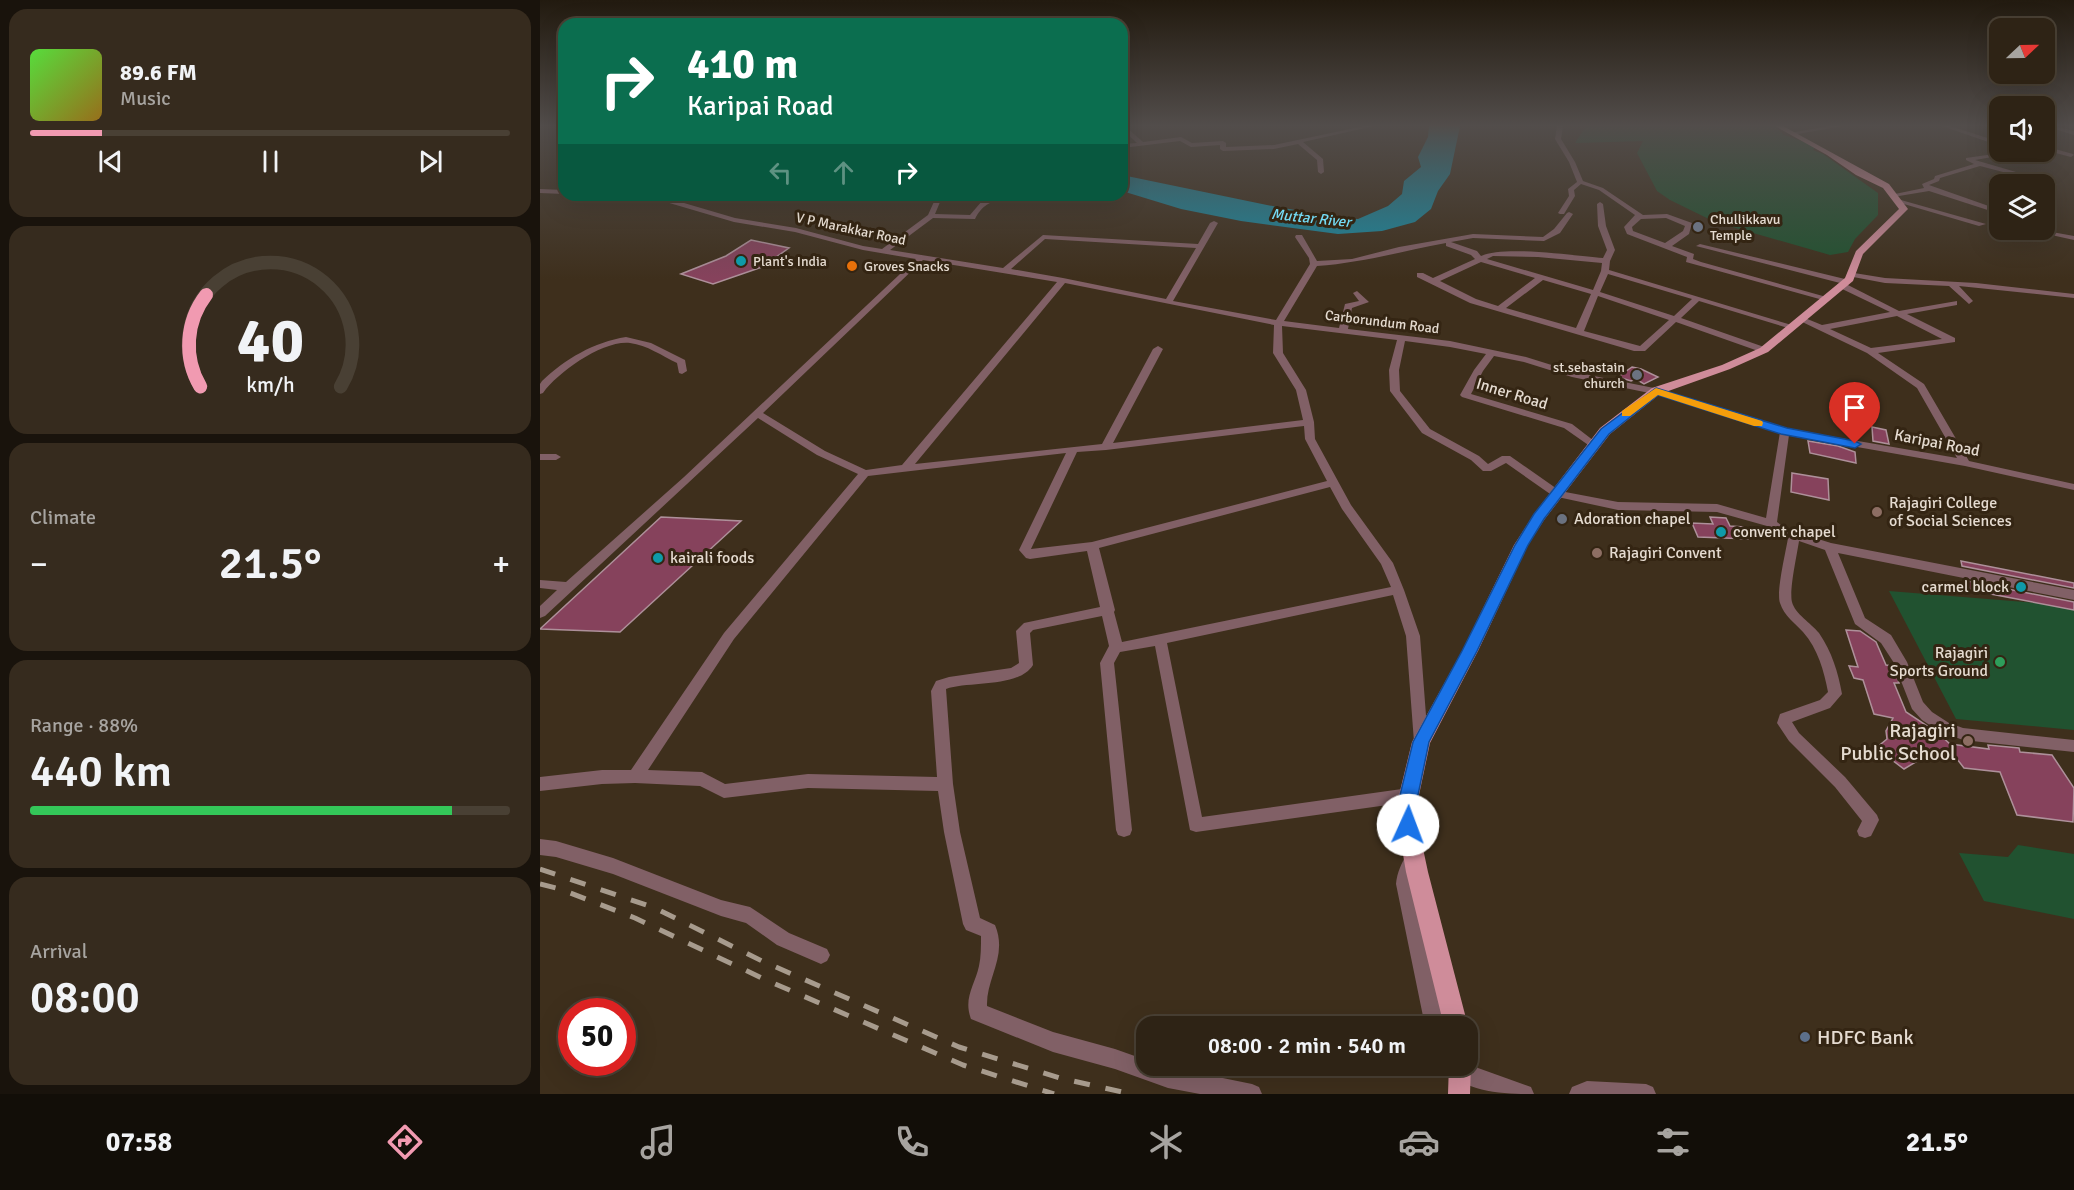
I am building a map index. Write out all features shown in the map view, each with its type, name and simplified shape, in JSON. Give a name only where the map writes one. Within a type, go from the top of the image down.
[{"type":"main road","points":[[1453,1016],[1415,865],[1408,825],[1409,795],[1421,742],[1470,651],[1521,545],[1605,431],[1656,391],[1726,368],[1764,350],[1846,280],[1859,253],[1904,209],[1886,186],[1867,177]]},
{"type":"main road","points":[[1458,1076],[1459,1094]]},
{"type":"street","points":[[1578,177],[1580,182],[1601,189],[1639,214],[1639,217]]},
{"type":"street","points":[[1937,177],[1934,183],[1924,184],[1929,189],[1989,208]]},
{"type":"street","points":[[1314,264],[1352,261],[1400,249],[1473,236],[1544,239],[1557,231],[1572,196],[1571,189],[1580,182]]},
{"type":"street","points":[[1896,198],[1929,189]]},
{"type":"street","points":[[540,190],[558,192]]},
{"type":"street","points":[[1896,198],[1982,224]]},
{"type":"street","name":"V P Marakkar Road","points":[[670,201],[734,220],[796,230],[863,248],[1006,270],[1102,288]]},
{"type":"street","points":[[884,251],[931,216],[937,201]]},
{"type":"street","points":[[931,216],[972,217],[978,206],[986,201]]},
{"type":"street","points":[[1579,331],[1605,271],[1610,246],[1602,226],[1600,204]]},
{"type":"street","points":[[1668,245],[1686,232],[1689,225],[1667,216],[1639,217],[1628,226],[1630,232],[1668,245],[1691,256],[1689,260],[1698,264],[1826,298]]},
{"type":"street","points":[[1168,301],[1214,223]]},
{"type":"street","points":[[2055,234],[2074,238]]},
{"type":"street","points":[[1006,270],[1043,237],[1200,246]]},
{"type":"street","points":[[1299,237],[1313,258],[1314,264],[1278,323],[1278,353],[1301,390],[1309,422],[1310,439],[1346,506],[1387,563],[1398,590],[1413,636],[1421,742]]},
{"type":"street","points":[[1449,244],[1474,253],[1479,259],[1676,318],[1764,350]]},
{"type":"street","points":[[1700,246],[1846,280],[1869,279],[1952,284],[2074,297]]},
{"type":"street","points":[[1432,282],[1492,254],[1606,261]]},
{"type":"street","points":[[540,613],[758,414],[922,257]]},
{"type":"street","points":[[1605,271],[1698,298],[1821,328],[1870,351],[1924,389],[1965,463]]},
{"type":"street","points":[[1420,275],[1473,300],[1642,349],[1698,298]]},
{"type":"street","points":[[1500,308],[1542,277]]},
{"type":"street","points":[[904,470],[1063,280]]},
{"type":"street","points":[[1846,280],[1899,314],[1952,340],[1870,351]]},
{"type":"street","points":[[1952,284],[1969,300]]},
{"type":"street","name":"Carborundum Road","points":[[1102,288],[1278,323],[1450,344],[1572,374],[1656,391]]},
{"type":"street","points":[[1343,330],[1348,306],[1365,302],[1357,293]]},
{"type":"street","points":[[1821,328],[1954,303]]},
{"type":"street","points":[[1402,337],[1394,370],[1395,391],[1426,431],[1475,458],[1487,469],[1506,458],[1557,494],[1617,506],[1664,505],[1717,508],[1771,523],[1782,532],[1830,548],[2074,595]]},
{"type":"street","points":[[540,391],[554,374],[569,363],[605,346],[625,340],[639,342],[682,362],[682,371]]},
{"type":"street","points":[[1106,447],[1158,349]]},
{"type":"street","name":"Inner Road","points":[[1492,353],[1465,395],[1568,426],[1594,446]]},
{"type":"street","name":"Karipai Road","points":[[1656,391],[1785,431],[1965,463],[2074,487]]},
{"type":"street","points":[[758,414],[820,453],[865,473],[1309,422]]},
{"type":"street","points":[[1771,523],[1785,431]]},
{"type":"street","points":[[1073,448],[1025,550],[1030,555],[1092,546],[1334,483]]},
{"type":"street","points":[[540,457],[556,457]]},
{"type":"street","points":[[635,776],[729,636],[865,473]]},
{"type":"street","points":[[1794,536],[1785,600],[1788,611],[1808,630],[1825,656],[1835,694],[1825,704],[1785,718],[1784,723],[1794,737],[1840,782],[1871,820],[1865,831]]},
{"type":"street","points":[[1092,546],[1116,646],[1107,663],[1124,830]]},
{"type":"street","points":[[1830,548],[1860,621],[1886,639],[1900,662],[1917,705],[1927,716],[1944,727],[1963,734],[2074,746]]},
{"type":"street","points":[[540,584],[570,587]]},
{"type":"street","points":[[1116,646],[1124,647],[1398,590]]},
{"type":"street","points":[[1108,610],[1029,626],[1023,631],[1022,638],[1026,665],[1014,673],[941,685],[938,691],[945,784],[952,832],[972,924],[989,931],[987,969],[981,980],[976,999],[978,1012],[1002,1024],[1053,1042],[1115,1059],[1168,1078],[1252,1094]]},
{"type":"street","points":[[1160,639],[1196,825],[1409,795]]},
{"type":"street","points":[[540,784],[635,776],[702,779],[724,791],[808,782],[945,784]]},
{"type":"street","points":[[540,847],[556,849],[613,866],[721,908],[750,916],[783,939],[821,955]]},
{"type":"street","points":[[1415,865],[1405,874],[1405,884],[1433,1016]]},
{"type":"street","points":[[1472,1076],[1524,1094]]},
{"type":"street","points":[[1579,1094],[1587,1090],[1646,1094]]},
{"type":"green space","points":[[1650,177],[1856,177],[1878,193],[1878,215],[1855,239],[1848,252],[1830,255],[1715,222],[1670,200],[1657,191]]},
{"type":"green space","name":"Rajagiri Sports Ground","points":[[1889,591],[2074,606],[2074,730],[1956,719]]},
{"type":"green space","points":[[2018,845],[2074,854],[2074,919],[1984,901],[1959,853],[2008,857]]},
{"type":"water","name":"Muttar River","points":[[1128,177],[1132,177],[1267,205],[1339,218],[1358,219],[1388,206],[1402,194],[1404,181],[1409,177],[1448,177],[1438,191],[1431,209],[1415,222],[1382,231],[1338,234],[1241,221],[1181,209],[1128,193]]},
{"type":"building","name":"Plant's India","points":[[751,240],[789,248],[762,267],[713,284],[681,274],[726,256]]},
{"type":"building","name":"st.sebastain church","points":[[1632,367],[1658,377],[1644,384],[1636,379],[1631,381],[1618,377]]},
{"type":"building","points":[[1872,427],[1886,430],[1889,444],[1873,441]]},
{"type":"building","points":[[1808,441],[1838,446],[1855,452],[1856,463],[1810,453]]},
{"type":"building","points":[[1792,473],[1828,479],[1829,500],[1791,492]]},
{"type":"building","name":"kairali foods","points":[[661,517],[741,521],[620,632],[540,629]]},
{"type":"building","name":"convent chapel","points":[[1710,517],[1726,518],[1730,526],[1744,527],[1750,539],[1698,537],[1692,523],[1713,524]]},
{"type":"building","points":[[1961,561],[2074,583],[2074,588],[1962,566]]},
{"type":"building","points":[[1967,581],[2074,602],[2074,610],[1970,590]]},
{"type":"building","points":[[1846,630],[1860,631],[1876,642],[1886,665],[1893,666],[1899,683],[1894,683],[1906,712],[1938,733],[1950,744],[1989,749],[1988,745],[2019,748],[2020,752],[2052,755],[2074,788],[2073,822],[2017,815],[2000,772],[1964,768],[1957,759],[1942,758],[1919,760],[1904,769],[1876,748],[1887,739],[1886,731],[1893,718],[1874,714],[1863,680],[1854,678],[1849,666],[1858,667]]},
{"type":"railway","points":[[540,869],[655,908],[762,961],[959,1047],[1060,1078],[1131,1094]]},
{"type":"railway","points":[[540,884],[560,889],[635,918],[766,980],[963,1065],[1054,1094]]},
{"type":"slow traffic","points":[[1626,413],[1656,391],[1758,423]]},
{"type":"place","name":"Chullikkavu Temple","points":[[1698,227]]},
{"type":"place","name":"Plant's India","points":[[741,261]]},
{"type":"place","name":"Groves Snacks","points":[[852,266]]},
{"type":"place","name":"st.sebastain church","points":[[1637,375]]},
{"type":"place","name":"Rajagiri College of Social Sciences","points":[[1877,512]]},
{"type":"place","name":"Adoration chapel","points":[[1562,519]]},
{"type":"place","name":"convent chapel","points":[[1721,532]]},
{"type":"place","name":"Rajagiri Convent","points":[[1597,553]]},
{"type":"place","name":"kairali foods","points":[[658,558]]},
{"type":"place","name":"carmel block","points":[[2021,587]]},
{"type":"place","name":"Rajagiri Sports Ground","points":[[2000,662]]},
{"type":"place","name":"Rajagiri Public School","points":[[1968,741]]},
{"type":"place","name":"HDFC Bank","points":[[1805,1037]]},
{"type":"route","points":[[1408,825],[1409,795],[1421,742],[1470,651],[1521,545],[1539,517],[1605,431],[1656,391],[1785,431],[1855,444]]}]
